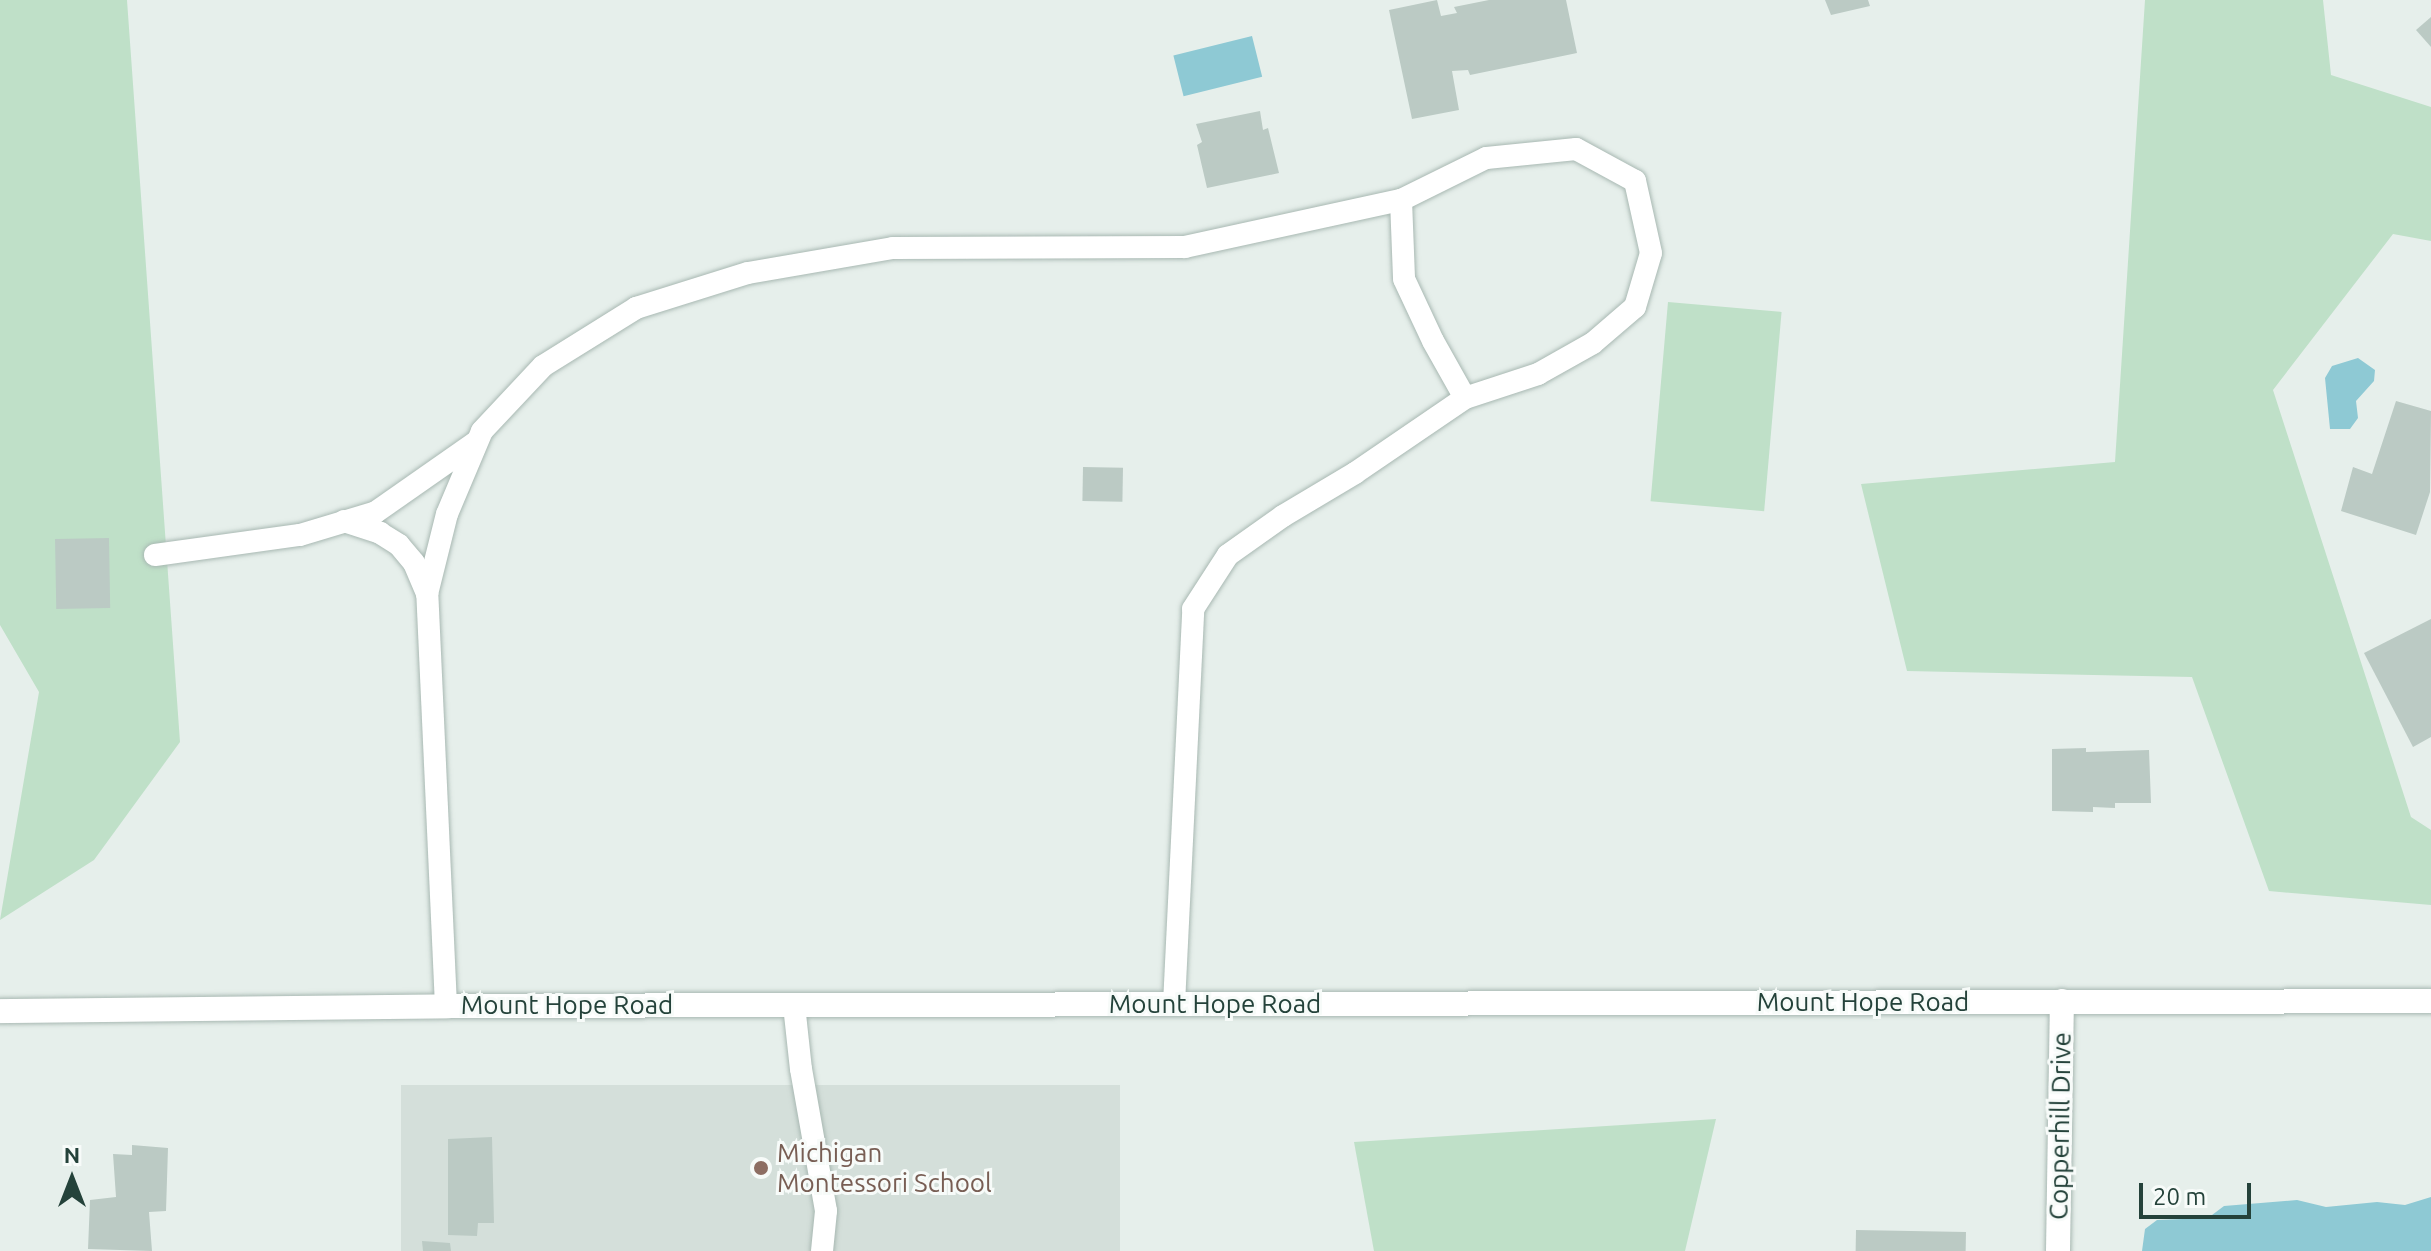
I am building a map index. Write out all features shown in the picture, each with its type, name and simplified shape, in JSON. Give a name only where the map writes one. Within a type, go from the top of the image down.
[{"type":"street","name":"Copperhill Drive","points":[[2058,1251],[2062,1001]]},
{"type":"street","name":"Mount Hope Road","points":[[0,1011],[446,1006],[2431,1001]]},
{"type":"lane","points":[[446,1006],[427,594],[447,514],[482,431],[543,366],[636,308],[748,273],[893,248],[1185,247],[1401,200],[1486,158],[1576,149],[1635,181],[1651,253],[1635,307],[1593,343],[1538,374],[1465,398],[1228,555],[1193,609],[1174,1004]]},
{"type":"lane","points":[[1401,200],[1404,279],[1433,341],[1465,398]]},
{"type":"lane","points":[[155,555],[300,535],[376,512],[477,442]]},
{"type":"lane","points":[[344,521],[380,533],[399,545],[414,563],[427,594]]},
{"type":"lane","points":[[794,1005],[826,1211],[822,1251]]},
{"type":"shaded area","name":"Michigan Montessori School","points":[[401,1085],[1120,1085],[1120,1251],[401,1251]]},
{"type":"green space","points":[[0,0],[127,0],[180,742],[94,860],[0,920],[39,692],[0,625]]},
{"type":"green space","points":[[2145,0],[2323,0],[2331,75],[2431,107],[2431,241],[2393,234],[2273,390],[2411,817],[2431,830],[2431,905],[2269,891],[2192,677],[1907,671],[1861,484],[2115,462]]},
{"type":"green space","points":[[1668,302],[1782,312],[1764,511],[1651,501]]},
{"type":"green space","points":[[1716,1119],[1685,1251],[1374,1251],[1354,1142]]},
{"type":"water","points":[[1252,36],[1262,77],[1184,96],[1173,56]]},
{"type":"water","points":[[2358,358],[2375,370],[2374,381],[2356,401],[2358,418],[2350,429],[2330,429],[2325,378],[2332,366]]},
{"type":"water","points":[[2431,1197],[2431,1251],[2142,1251],[2145,1229],[2157,1220],[2208,1218],[2224,1206],[2297,1200],[2326,1207],[2377,1202],[2405,1205]]},
{"type":"building","points":[[1437,0],[1441,16],[1457,13],[1454,7],[1489,0],[1566,0],[1577,53],[1470,75],[1468,70],[1452,71],[1459,110],[1412,119],[1389,10]]},
{"type":"building","points":[[1825,0],[1868,0],[1870,6],[1831,15]]},
{"type":"building","points":[[2431,17],[2431,47],[2416,30]]},
{"type":"building","points":[[1260,111],[1263,130],[1268,128],[1279,173],[1207,188],[1197,145],[1202,142],[1196,124]]},
{"type":"building","points":[[2396,401],[2431,411],[2430,492],[2416,535],[2341,511],[2353,467],[2372,474]]},
{"type":"building","points":[[1083,467],[1123,468],[1122,502],[1082,501]]},
{"type":"building","points":[[109,538],[110,608],[56,609],[55,539]]},
{"type":"building","points":[[2431,619],[2431,737],[2413,747],[2364,653]]},
{"type":"building","points":[[2086,748],[2086,752],[2149,750],[2151,803],[2115,803],[2115,808],[2093,807],[2093,812],[2052,811],[2052,749]]},
{"type":"building","points":[[492,1137],[494,1223],[478,1223],[477,1236],[448,1235],[448,1139]]},
{"type":"building","points":[[132,1145],[168,1148],[166,1211],[149,1212],[152,1251],[88,1249],[90,1200],[116,1197],[113,1154],[132,1155]]},
{"type":"building","points":[[1856,1230],[1966,1232],[1966,1251],[1856,1251]]},
{"type":"building","points":[[422,1241],[450,1243],[451,1251],[423,1251]]},
{"type":"place","name":"Michigan Montessori School","points":[[761,1168]]}]
